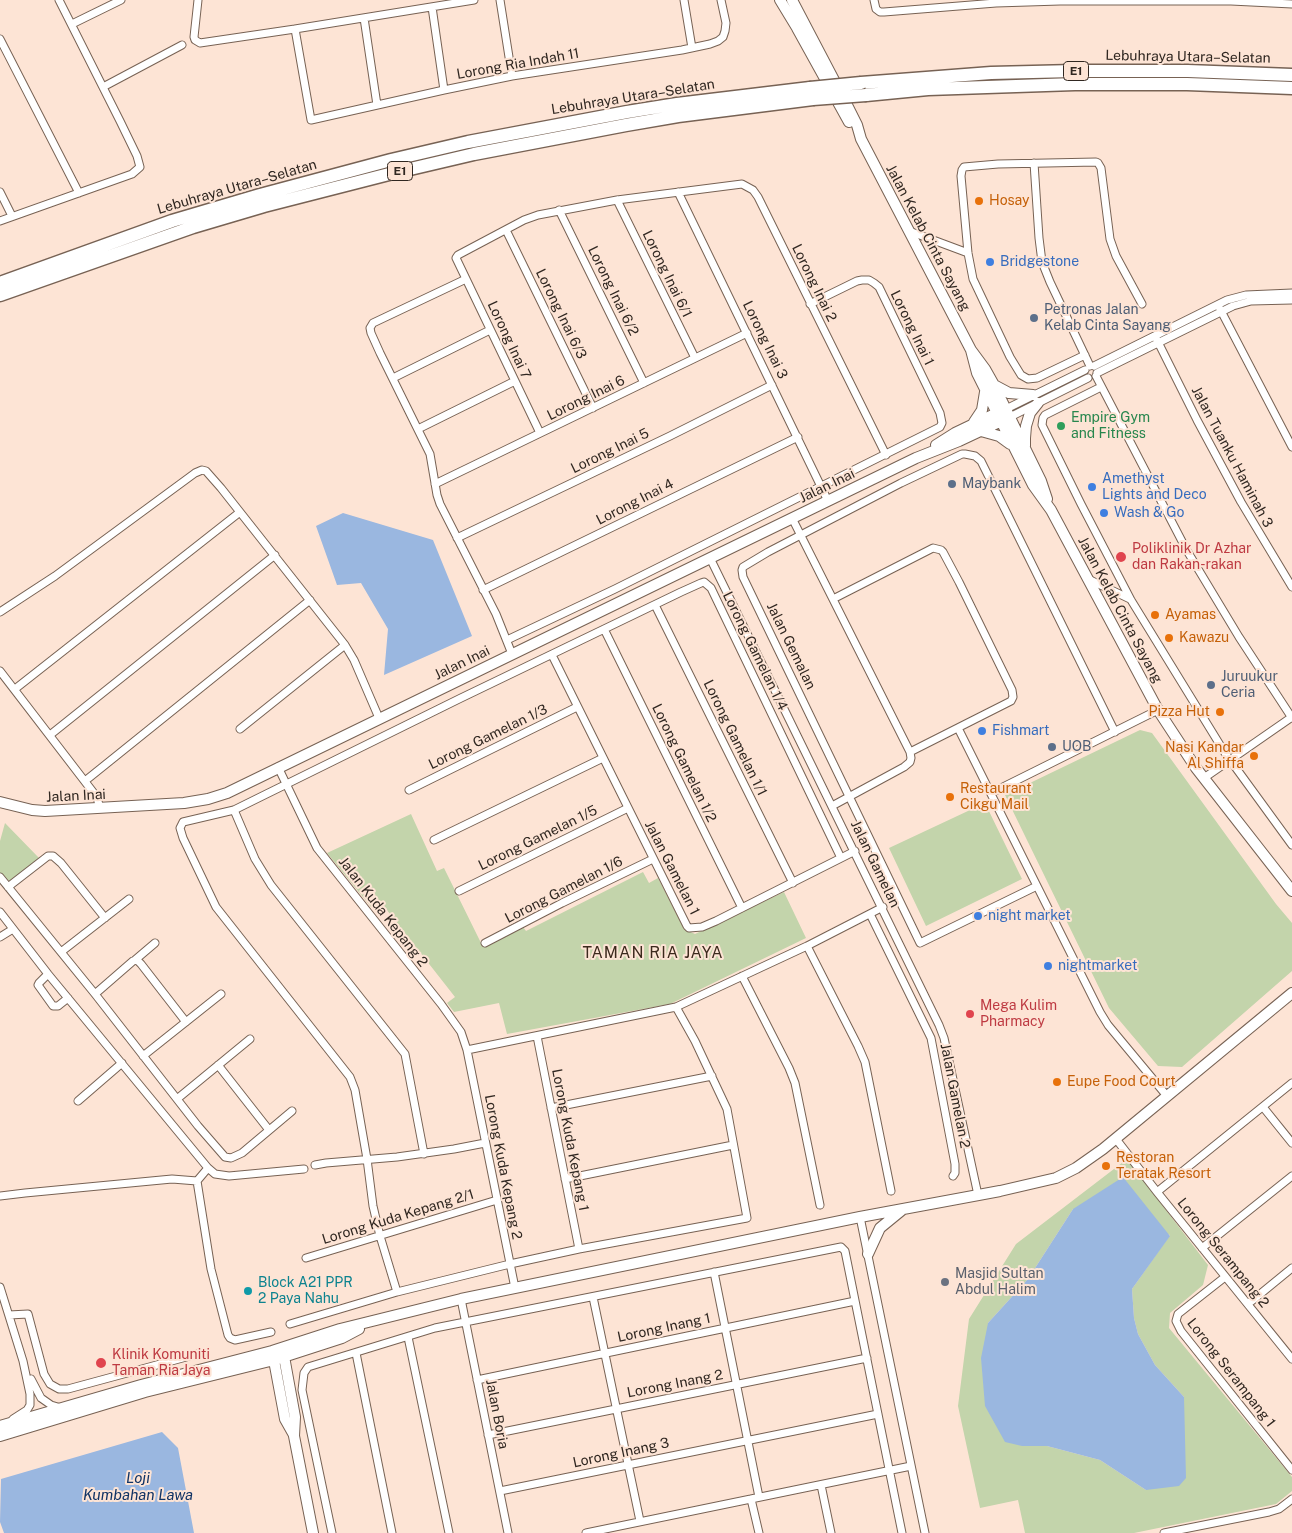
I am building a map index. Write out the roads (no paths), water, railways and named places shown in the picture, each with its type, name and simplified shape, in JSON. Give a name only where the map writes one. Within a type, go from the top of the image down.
[{"type":"highway","name":"Lebuhraya Utara–Selatan","points":[[0,295],[176,232],[264,206],[393,173],[474,154],[626,125],[811,94],[861,82],[991,73],[1074,71],[1188,71],[1292,75]]},
{"type":"highway","name":"Lebuhraya Utara–Selatan","points":[[0,283],[172,221],[260,195],[468,142],[677,104],[811,94],[866,95],[928,89],[1075,84],[1187,84],[1292,88]]},
{"type":"main road","name":"Jalan Kelab Cinta Sayang","points":[[780,0],[852,128],[861,139],[971,350],[985,369],[989,388],[1022,453],[1033,486],[1051,510],[1158,710],[1204,778],[1292,890]]},
{"type":"main road","name":"Jalan Kelab Cinta Sayang","points":[[792,0],[857,125],[861,139]]},
{"type":"main road","points":[[970,426],[982,410],[989,388],[1035,399],[1026,426],[1022,453],[1014,449],[1005,439],[993,433],[980,431]]},
{"type":"main road","name":"Jalan Inai","points":[[916,458],[955,433],[1003,415]]},
{"type":"main road","name":"Jalan Inai","points":[[1,805],[37,811],[100,808],[184,803],[208,799],[227,793],[916,458],[980,431],[1003,415]]},
{"type":"main road","points":[[0,1436],[278,1354],[340,1329],[514,1288],[1056,1178],[1076,1168],[1116,1139],[1292,993]]},
{"type":"main road","points":[[868,1254],[880,1228],[903,1209]]},
{"type":"main road","points":[[2,1425],[172,1376],[278,1354]]},
{"type":"main road","points":[[278,1354],[285,1419],[294,1436],[313,1533]]},
{"type":"street","points":[[0,221],[132,174],[140,167],[137,156],[59,0]]},
{"type":"street","points":[[72,24],[121,0]]},
{"type":"street","points":[[198,0],[194,40],[200,43],[295,30],[471,0]]},
{"type":"street","points":[[500,0],[512,76]]},
{"type":"street","points":[[684,0],[692,48]]},
{"type":"street","name":"Lorong Ria Indah 11","points":[[295,30],[310,120],[512,76],[692,48],[718,41],[723,37],[726,23],[722,0]]},
{"type":"street","points":[[874,0],[876,9],[880,12],[938,4],[996,1],[1184,0],[1292,4]]},
{"type":"street","points":[[432,7],[444,90]]},
{"type":"street","points":[[364,18],[377,105]]},
{"type":"street","points":[[0,39],[80,193]]},
{"type":"street","points":[[103,87],[182,45]]},
{"type":"street","points":[[1034,163],[1042,262],[1050,282],[1092,371],[1186,549],[1239,637],[1292,718],[1204,778]]},
{"type":"street","points":[[1085,355],[1036,378],[1028,379],[1021,375],[1010,357],[972,279],[961,176],[964,168],[969,166],[1034,163],[1098,163],[1101,168],[1110,239],[1116,256],[1142,304]]},
{"type":"street","name":"Lorong Inai 2","points":[[456,258],[461,252],[531,217],[617,200],[742,184],[753,190],[758,197],[886,455]]},
{"type":"street","points":[[0,192],[12,216]]},
{"type":"street","name":"Lorong Inai 3","points":[[678,192],[828,501]]},
{"type":"street","name":"Lorong Inai 6/1","points":[[617,200],[695,358]]},
{"type":"street","name":"Lorong Inai 6/2","points":[[559,210],[644,384]]},
{"type":"street","name":"Lorong Inai 6/3","points":[[506,230],[593,408]]},
{"type":"street","points":[[909,230],[968,252]]},
{"type":"street","name":"Lorong Inai 7","points":[[456,258],[540,434]]},
{"type":"street","points":[[466,279],[373,323],[370,328],[430,454],[438,499],[496,614],[512,654]]},
{"type":"street","name":"Lorong Inai 1","points":[[810,304],[857,281],[869,280],[878,287],[940,413],[942,423],[936,430],[886,455]]},
{"type":"street","points":[[1003,415],[1219,308],[1233,298],[1246,295],[1292,293]]},
{"type":"street","points":[[1219,308],[1251,301],[1292,300]]},
{"type":"street","points":[[1219,308],[1292,447]]},
{"type":"street","points":[[393,378],[490,330]]},
{"type":"street","name":"Lorong Inai 6","points":[[435,484],[747,333]]},
{"type":"street","name":"Jalan Tuanku Haminah 3","points":[[1157,339],[1197,420],[1241,502],[1292,587]]},
{"type":"street","points":[[418,429],[515,381]]},
{"type":"street","name":"Lorong Inai 5","points":[[457,538],[661,440],[772,384]]},
{"type":"street","points":[[1101,387],[1045,415],[1042,425],[1131,600],[1229,760],[1292,845]]},
{"type":"street","name":"Lorong Inai 4","points":[[483,590],[798,437]]},
{"type":"street","points":[[801,535],[901,483],[962,454],[978,457],[1115,732]]},
{"type":"street","points":[[506,640],[615,589],[886,455]]},
{"type":"street","points":[[0,612],[55,576],[199,471],[206,471],[345,645],[354,660],[379,718]]},
{"type":"street","points":[[15,689],[240,512]]},
{"type":"street","points":[[792,518],[910,752],[910,762],[904,767],[832,806]]},
{"type":"street","name":"Jalan Gemalan","points":[[801,535],[743,566],[742,573],[850,796]]},
{"type":"street","points":[[833,599],[930,550],[936,548],[943,552],[1014,694],[1011,701],[910,752]]},
{"type":"street","points":[[50,735],[275,556]]},
{"type":"street","name":"Jalan Gamelan","points":[[710,558],[883,908],[944,1038],[978,1195]]},
{"type":"street","points":[[1088,579],[1131,600]]},
{"type":"street","name":"Lorong Gamelan 1/4","points":[[367,1159],[355,1090],[350,1077],[216,908],[181,832],[183,822],[234,810],[701,582],[711,588],[842,858]]},
{"type":"street","points":[[85,781],[310,600]]},
{"type":"street","name":"Lorong Gamelan 1/1","points":[[655,605],[793,883]]},
{"type":"street","name":"Lorong Gamelan 1/2","points":[[604,629],[742,908]]},
{"type":"street","points":[[240,729],[345,645]]},
{"type":"street","name":"Jalan Gamelan 1","points":[[552,655],[689,928],[702,927],[855,851]]},
{"type":"street","points":[[0,672],[85,781],[97,798],[100,808]]},
{"type":"street","name":"Lorong Gamelan 1/3","points":[[410,790],[577,707]]},
{"type":"street","points":[[991,793],[1158,710]]},
{"type":"street","points":[[958,728],[1104,1019],[1167,1096]]},
{"type":"street","points":[[434,840],[603,758]]},
{"type":"street","name":"Jalan Kuda Kepang 2","points":[[278,767],[317,848],[459,1028],[467,1050]]},
{"type":"street","points":[[850,796],[920,944],[1037,886]]},
{"type":"street","name":"Lorong Gamelan 1/5","points":[[459,891],[628,808]]},
{"type":"street","points":[[234,810],[255,859],[271,885],[405,1054],[424,1154]]},
{"type":"street","points":[[8,887],[48,856],[53,856],[61,863],[105,918]]},
{"type":"street","name":"Lorong Gamelan 1/6","points":[[485,943],[562,903],[654,859]]},
{"type":"street","points":[[0,877],[95,994],[198,1126],[225,1157],[232,1158],[242,1153],[292,1111]]},
{"type":"street","points":[[61,952],[129,899]]},
{"type":"street","points":[[467,1050],[676,1007],[883,908]]},
{"type":"street","points":[[0,912],[48,974],[208,1168],[215,1174],[229,1176],[304,1169]]},
{"type":"street","name":"Jalan Gamelan 2","points":[[870,914],[931,1038],[955,1164],[953,1176]]},
{"type":"street","points":[[0,937],[13,929]]},
{"type":"street","points":[[95,994],[155,943]]},
{"type":"street","points":[[807,946],[865,1062],[891,1191]]},
{"type":"street","points":[[135,960],[141,964],[186,1022]]},
{"type":"street","points":[[48,974],[38,985],[53,1006],[58,1006],[68,998]]},
{"type":"street","points":[[742,976],[792,1075],[820,1205]]},
{"type":"street","points":[[143,1056],[221,994]]},
{"type":"street","points":[[290,1324],[397,1292],[510,1264],[579,1249],[746,1218],[726,1109],[712,1076],[676,1007]]},
{"type":"street","name":"Lorong Kuda Kepang 1","points":[[537,1036],[579,1249]]},
{"type":"street","points":[[177,1099],[250,1039]]},
{"type":"street","name":"Lorong Kuda Kepang 2","points":[[467,1050],[514,1288]]},
{"type":"street","points":[[78,1101],[122,1063]]},
{"type":"street","points":[[218,1065],[269,1130]]},
{"type":"street","points":[[551,1108],[712,1076]]},
{"type":"street","points":[[1157,1192],[1292,1083]]},
{"type":"street","points":[[1263,1107],[1292,1143]]},
{"type":"street","name":"Lorong Serampang 2","points":[[1116,1139],[1292,1359]]},
{"type":"street","points":[[315,1165],[424,1154],[485,1143]]},
{"type":"street","points":[[565,1179],[733,1145]]},
{"type":"street","points":[[367,1159],[373,1206],[397,1292]]},
{"type":"street","points":[[196,1181],[208,1168]]},
{"type":"street","points":[[1202,1248],[1292,1176]]},
{"type":"street","points":[[0,1196],[172,1179],[196,1181]]},
{"type":"street","points":[[196,1181],[211,1269],[228,1335],[235,1340],[272,1332]]},
{"type":"street","name":"Lorong Kuda Kepang 2/1","points":[[306,1258],[497,1200]]},
{"type":"street","points":[[860,1217],[925,1533]]},
{"type":"street","points":[[332,1533],[302,1386],[304,1373],[308,1367],[435,1328],[840,1247],[845,1250],[902,1533]]},
{"type":"street","points":[[1248,1304],[1292,1268]]},
{"type":"street","points":[[714,1272],[760,1497]]},
{"type":"street","name":"Lorong Serampang 1","points":[[1225,1277],[1178,1314],[1176,1321],[1180,1331],[1292,1470]]},
{"type":"street","points":[[0,1286],[29,1384],[30,1405],[23,1413],[2,1425]]},
{"type":"street","points":[[594,1296],[640,1522]]},
{"type":"street","name":"Jalan Boria","points":[[461,1300],[508,1533]]},
{"type":"street","name":"Lorong Inang 1","points":[[477,1380],[855,1302]]},
{"type":"street","points":[[10,1315],[28,1314],[44,1374],[50,1384],[59,1389],[68,1389],[202,1353]]},
{"type":"street","points":[[408,1337],[449,1533]]},
{"type":"street","points":[[356,1353],[392,1533]]},
{"type":"street","name":"Lorong Inang 2","points":[[488,1435],[867,1358]]},
{"type":"street","points":[[23,1361],[36,1393],[52,1405],[61,1408]]},
{"type":"street","points":[[161,1364],[172,1376]]},
{"type":"street","points":[[140,1385],[142,1368]]},
{"type":"street","name":"Lorong Inang 3","points":[[500,1492],[628,1464],[878,1414]]},
{"type":"street","points":[[586,1533],[911,1466]]},
{"type":"street","points":[[821,1485],[831,1533]]},
{"type":"street","points":[[751,1498],[759,1533]]},
{"type":"street","points":[[1164,1533],[1269,1512],[1279,1509],[1292,1499]]},
{"type":"water","points":[[343,513],[433,540],[472,636],[384,675],[388,629],[361,583],[337,585],[316,526]]},
{"type":"water","points":[[1123,1177],[1170,1236],[1132,1289],[1134,1318],[1138,1334],[1155,1365],[1184,1397],[1186,1478],[1179,1486],[1146,1490],[1100,1460],[1047,1446],[1022,1446],[1005,1442],[985,1406],[981,1358],[988,1323],[1028,1279],[1073,1209]]},
{"type":"water","name":"Loji Kumbahan Lawa","points":[[162,1432],[178,1448],[194,1533],[4,1533],[0,1522],[1,1479]]},
{"type":"place","name":"Hosay","points":[[979,201]]},
{"type":"place","name":"Bridgestone","points":[[990,262]]},
{"type":"place","name":"Petronas Jalan Kelab Cinta Sayang","points":[[1034,318]]},
{"type":"place","name":"Empire Gym and Fitness","points":[[1061,426]]},
{"type":"place","name":"Maybank","points":[[952,484]]},
{"type":"place","name":"Amethyst Lights and Deco","points":[[1092,487]]},
{"type":"place","name":"Wash & Go","points":[[1104,513]]},
{"type":"place","name":"Poliklinik Dr Azhar dan Rakan-rakan","points":[[1121,557]]},
{"type":"place","name":"Ayamas","points":[[1155,615]]},
{"type":"place","name":"Kawazu","points":[[1169,638]]},
{"type":"place","name":"Juruukur Ceria","points":[[1211,685]]},
{"type":"place","name":"Pizza Hut","points":[[1220,712]]},
{"type":"place","name":"Fishmart","points":[[982,731]]},
{"type":"place","name":"UOB","points":[[1052,747]]},
{"type":"place","name":"Nasi Kandar Al Shiffa","points":[[1254,756]]},
{"type":"place","name":"Restaurant Cikgu Mail","points":[[950,797]]},
{"type":"place","name":"night market","points":[[978,916]]},
{"type":"place","name":"nightmarket","points":[[1048,966]]},
{"type":"place","name":"Mega Kulim Pharmacy","points":[[970,1014]]},
{"type":"place","name":"Eupe Food Court","points":[[1057,1082]]},
{"type":"place","name":"Restoran Teratak Resort","points":[[1106,1166]]},
{"type":"place","name":"Masjid Sultan Abdul Halim","points":[[945,1282]]},
{"type":"place","name":"Block A21 PPR 2 Paya Nahu","points":[[248,1291]]},
{"type":"place","name":"Klinik Komuniti Taman Ria Jaya","points":[[101,1363]]},
{"type":"district","name":"TAMAN RIA JAYA","points":[[653,953]]}]
